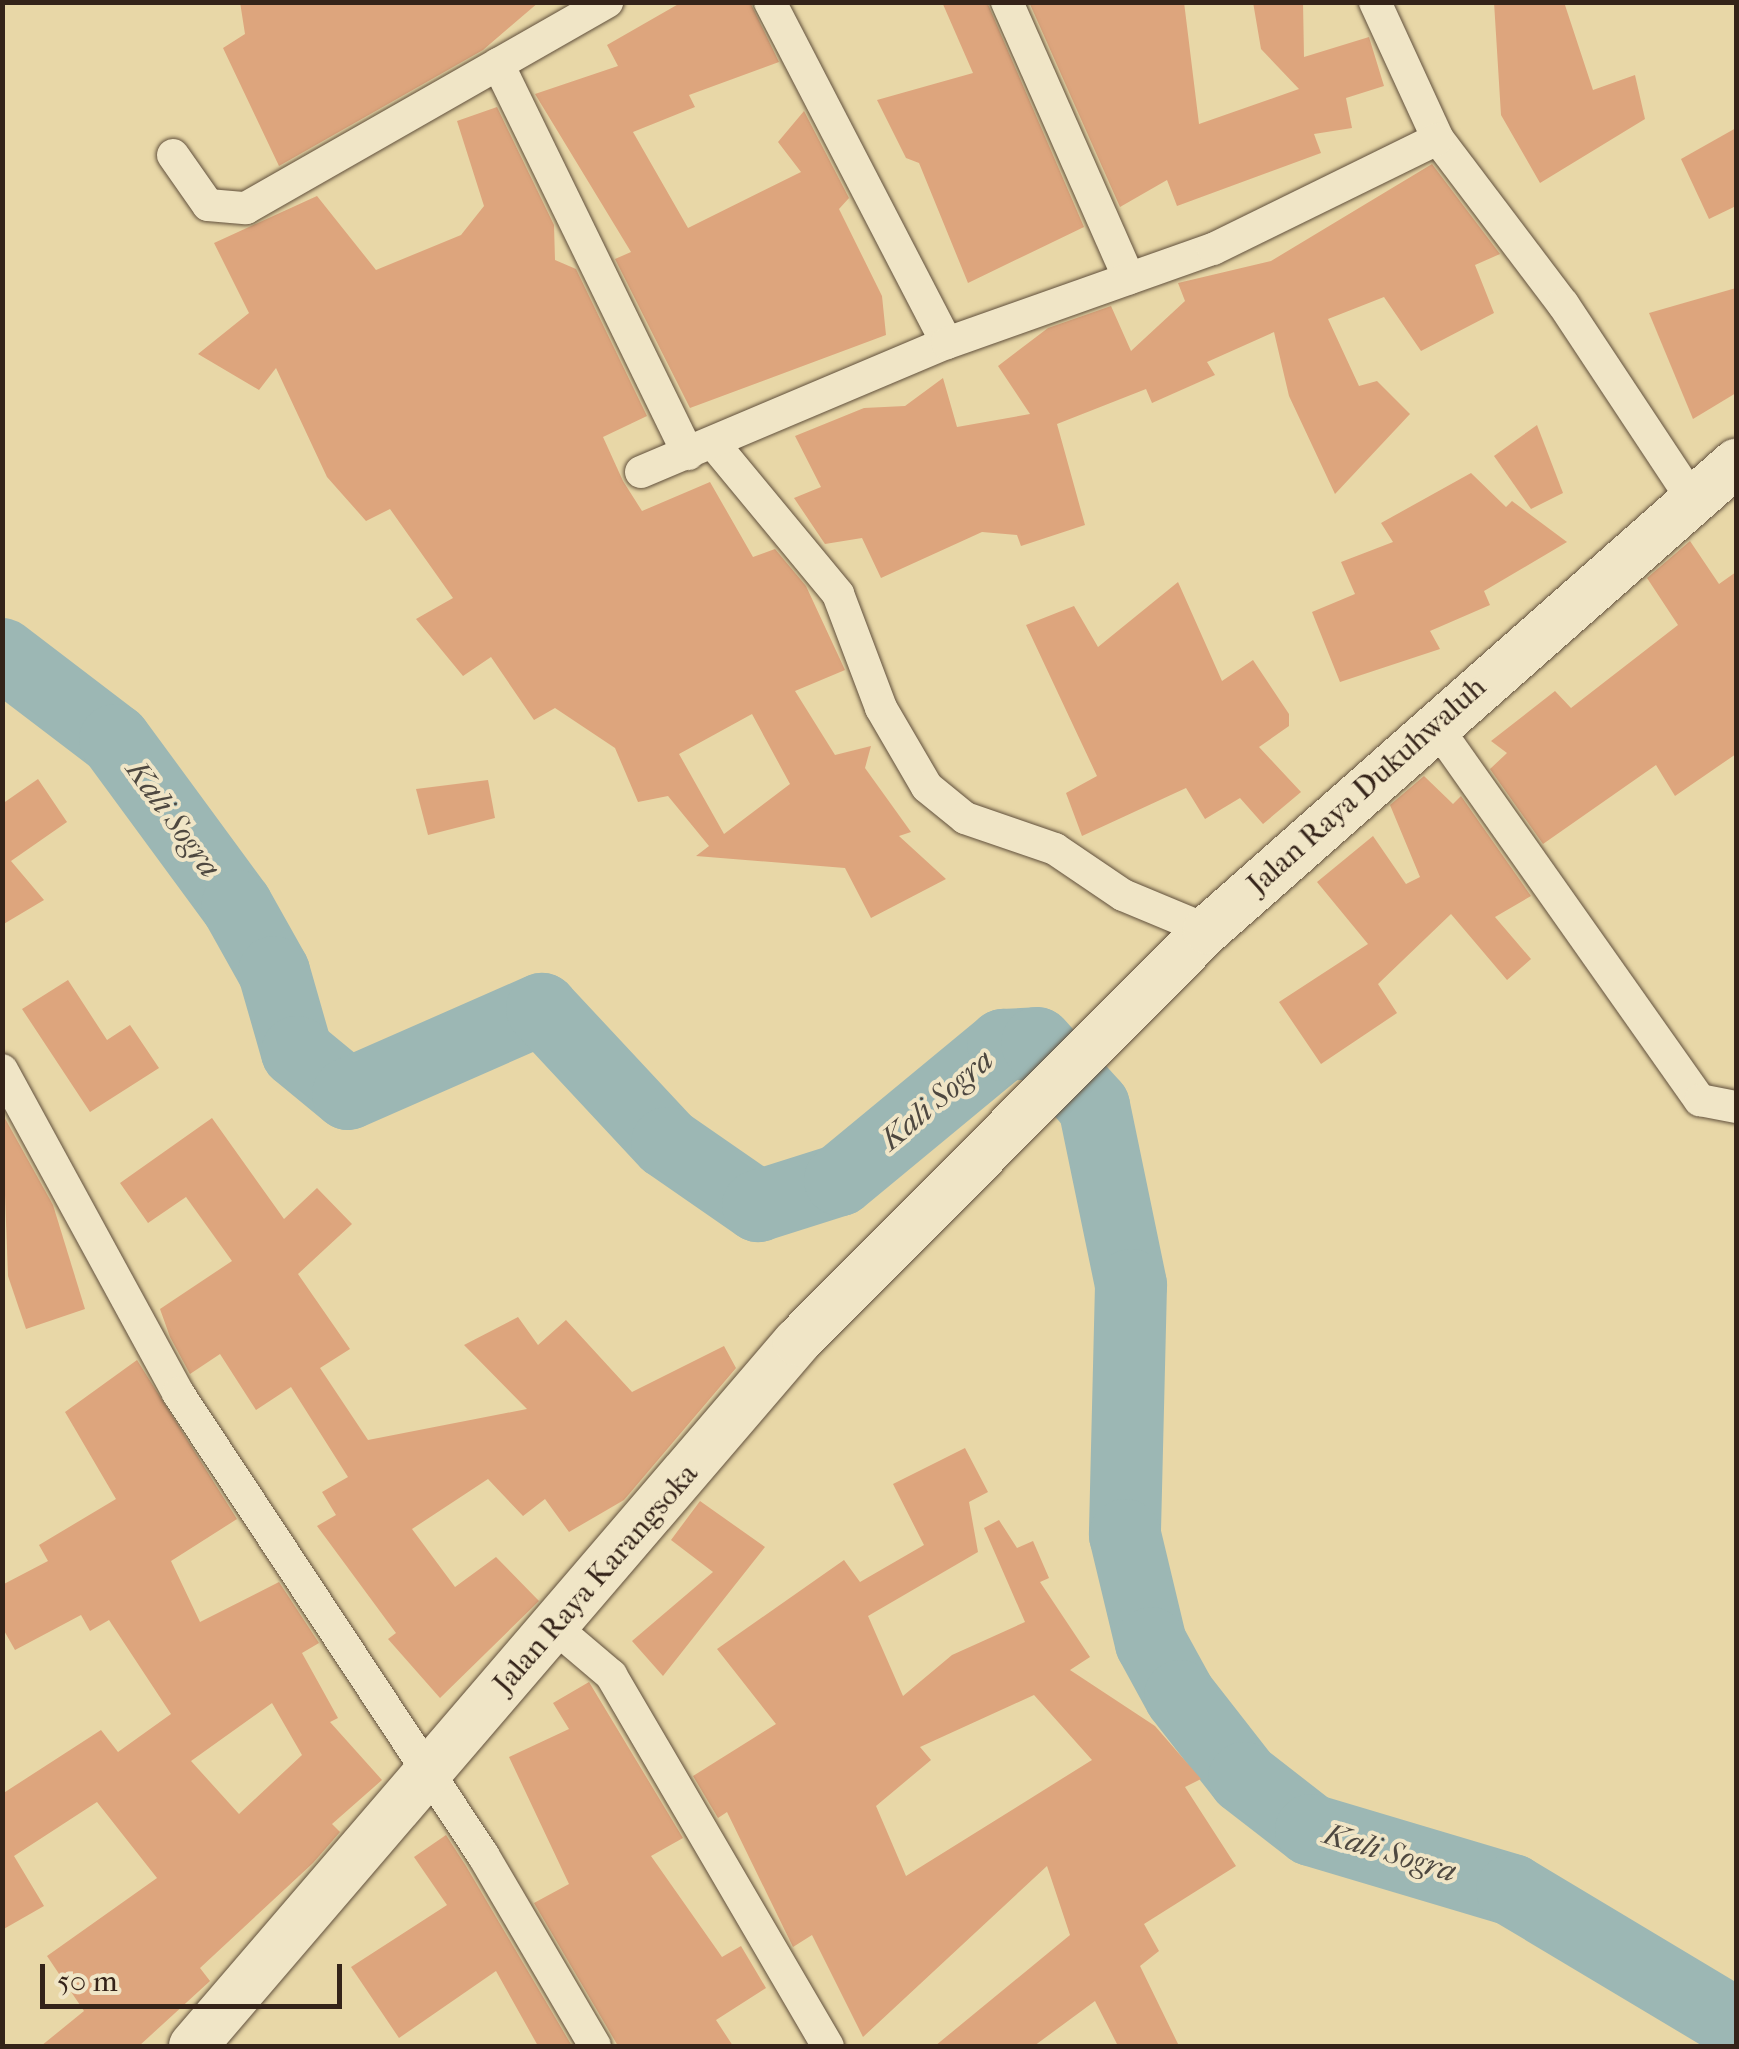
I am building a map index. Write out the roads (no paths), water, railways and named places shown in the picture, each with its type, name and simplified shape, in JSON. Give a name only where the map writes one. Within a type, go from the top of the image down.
[{"type":"main road","name":"Jalan Raya Dukuhwaluh","points":[[1012,1124],[1207,930],[1433,722],[1736,463]]},
{"type":"main road","name":"Jalan Raya Karangsoka","points":[[193,2046],[428,1771],[558,1630],[798,1342],[1012,1124]]},
{"type":"street","points":[[172,155],[208,206],[246,208],[606,2]]},
{"type":"street","points":[[770,2],[947,343]]},
{"type":"street","points":[[1007,2],[1129,278]]},
{"type":"street","points":[[1375,2],[1438,139],[1563,304],[1694,502]]},
{"type":"street","points":[[498,64],[701,449],[838,594],[880,708],[927,786],[965,818],[1055,849],[1123,895],[1207,930]]},
{"type":"street","points":[[641,472],[947,343],[1213,248],[1438,139]]},
{"type":"street","points":[[1433,722],[1700,1100],[1736,1107]]},
{"type":"street","points":[[2,1070],[178,1393],[428,1771],[596,2046]]},
{"type":"street","points":[[558,1630],[610,1675],[828,2046]]},
{"type":"waterway","name":"Kali Sogra","points":[[2,654],[115,740],[237,906],[274,972],[297,1052],[348,1094],[542,1009],[667,1143],[758,1206],[840,1180],[1003,1045],[1037,1043],[1094,1106],[1131,1285],[1125,1535],[1151,1643],[1180,1696],[1244,1778],[1311,1830],[1512,1890],[1736,2024]]}]
